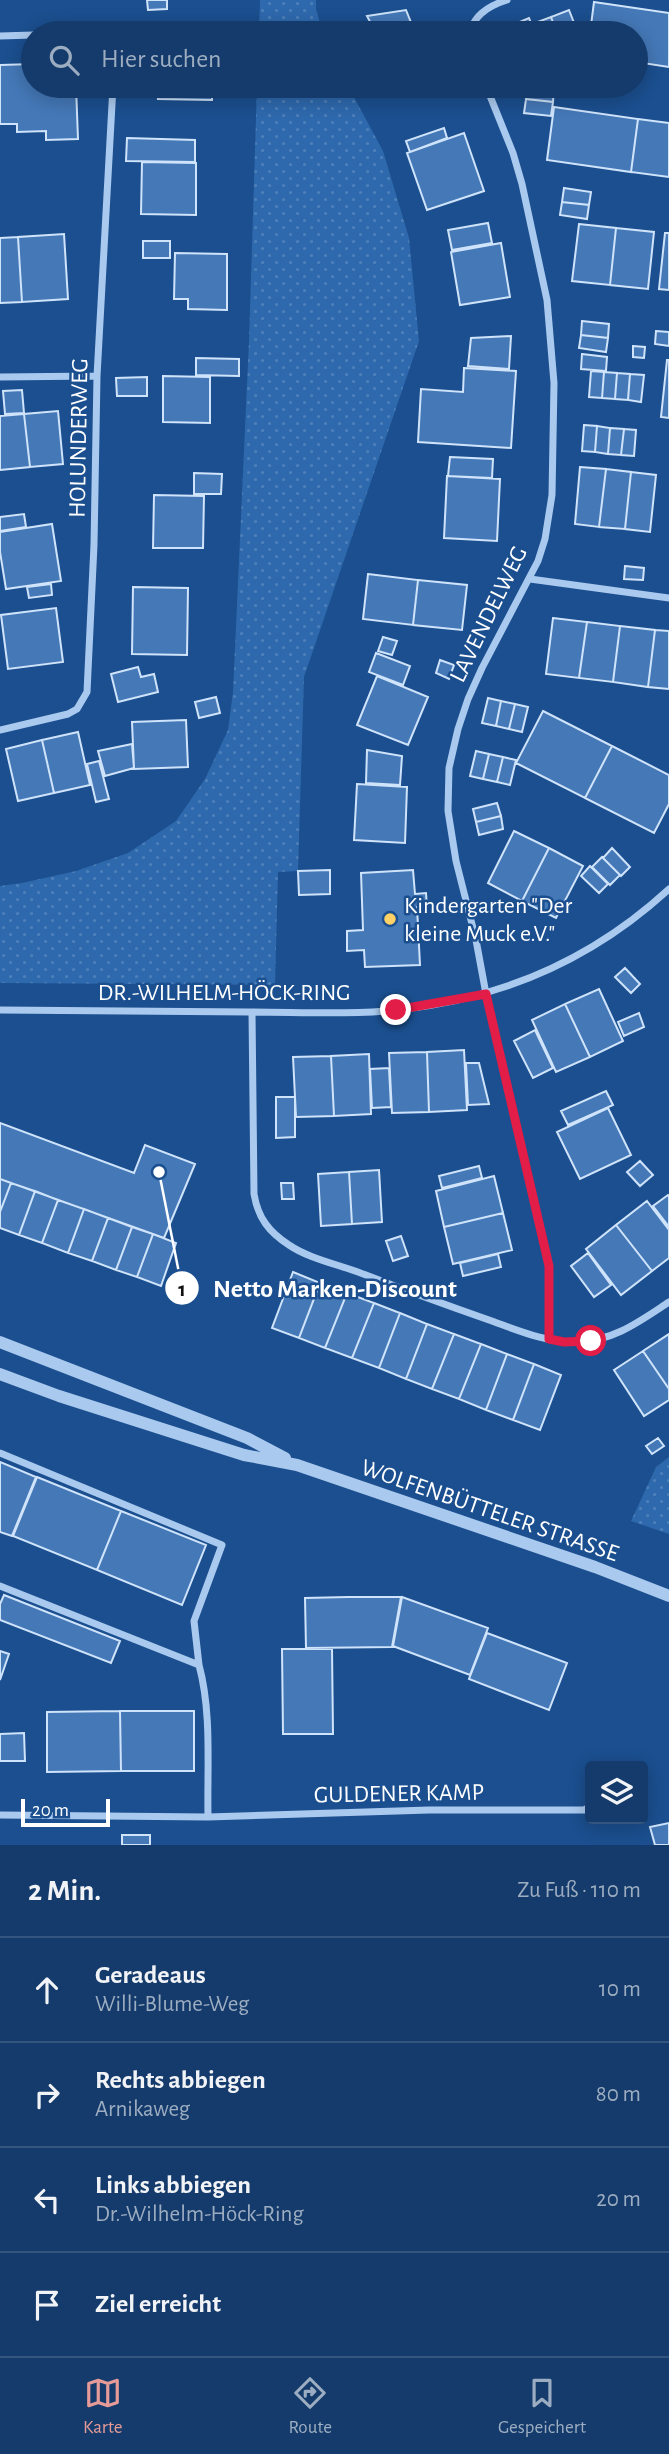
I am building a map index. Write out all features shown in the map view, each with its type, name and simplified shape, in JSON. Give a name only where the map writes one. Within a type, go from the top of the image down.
[{"type":"street","points":[[476,21],[488,7],[507,0]]},
{"type":"street","points":[[0,36],[21,35]]},
{"type":"street","name":"HOLUNDERWEG","points":[[0,730],[68,714],[77,709],[87,692],[94,558],[97,376],[112,98]]},
{"type":"street","name":"LAVENDELWEG","points":[[491,98],[522,184],[541,269],[551,333],[554,383],[552,495],[545,539],[530,579],[511,611],[468,699],[453,745],[449,768],[449,811],[454,852],[549,1266],[549,1339]]},
{"type":"street","points":[[0,377],[97,376]]},
{"type":"street","points":[[530,579],[669,598]]},
{"type":"street","name":"DR.-WILHELM-HÖCK-RING","points":[[0,1010],[396,1010],[486,994],[535,975],[600,942],[669,889]]},
{"type":"street","points":[[253,1012],[254,1194],[260,1217],[267,1227],[291,1247],[432,1300],[549,1339],[577,1342],[607,1338],[625,1331],[669,1302]]},
{"type":"street","name":"WOLFENBÜTTELER STRASSE","points":[[0,1342],[247,1438],[298,1465]]},
{"type":"street","name":"WOLFENBÜTTELER STRASSE","points":[[0,1374],[59,1396],[244,1455],[298,1465],[595,1567],[669,1596]]},
{"type":"street","points":[[0,1453],[222,1545],[194,1621],[199,1665],[205,1685],[208,1817]]},
{"type":"street","points":[[0,1586],[199,1665]]},
{"type":"street","name":"GULDENER KAMP","points":[[0,1815],[208,1817],[429,1810],[585,1810]]},
{"type":"shaded area","points":[[260,0],[316,0],[320,21],[259,21]]},
{"type":"shaded area","points":[[257,98],[354,98],[383,151],[409,238],[419,341],[304,677],[298,871],[278,872],[275,985],[0,983],[0,886],[76,871],[128,853],[176,821],[205,779],[228,730],[233,692]]},
{"type":"shaded area","points":[[669,1457],[669,1534],[631,1521],[656,1467]]},
{"type":"building","points":[[147,0],[167,0],[167,9],[148,10]]},
{"type":"building","points":[[594,2],[669,13],[669,67],[648,64],[648,21],[592,21]]},
{"type":"building","points":[[406,10],[410,21],[370,21],[367,16]]},
{"type":"building","points":[[569,10],[573,21],[552,21],[551,17]]},
{"type":"building","points":[[21,64],[21,98],[76,98],[78,139],[46,140],[46,131],[17,132],[17,124],[0,124],[0,65]]},
{"type":"building","points":[[212,98],[212,100],[158,99]]},
{"type":"building","points":[[526,98],[553,98],[553,102]]},
{"type":"building","points":[[526,99],[553,102],[551,116],[524,113]]},
{"type":"building","points":[[554,107],[638,119],[631,172],[547,160]]},
{"type":"building","points":[[638,119],[669,123],[669,177],[631,172]]},
{"type":"building","points":[[444,128],[447,138],[410,152],[406,141]]},
{"type":"building","points":[[464,133],[484,191],[427,210],[407,153]]},
{"type":"building","points":[[127,138],[195,140],[195,162],[126,161]]},
{"type":"building","points":[[142,162],[196,163],[196,215],[141,214]]},
{"type":"building","points":[[564,188],[591,192],[589,205],[562,202]]},
{"type":"building","points":[[562,202],[589,205],[587,219],[560,215]]},
{"type":"building","points":[[488,223],[492,243],[452,250],[448,230]]},
{"type":"building","points":[[579,224],[616,228],[610,285],[572,281]]},
{"type":"building","points":[[616,228],[654,232],[648,289],[610,285]]},
{"type":"building","points":[[665,233],[669,233],[669,290],[659,289]]},
{"type":"building","points":[[64,234],[68,299],[22,302],[18,237]]},
{"type":"building","points":[[18,237],[22,302],[0,303],[0,238]]},
{"type":"building","points":[[143,241],[170,241],[170,258],[143,258]]},
{"type":"building","points":[[501,243],[510,297],[460,305],[451,252]]},
{"type":"building","points":[[175,253],[227,254],[227,310],[188,309],[188,299],[174,299]]},
{"type":"building","points":[[582,321],[609,324],[608,338],[581,335]]},
{"type":"building","points":[[656,331],[669,332],[669,346],[655,344]]},
{"type":"building","points":[[581,335],[608,338],[606,352],[579,348]]},
{"type":"building","points":[[511,336],[509,369],[468,366],[471,338]]},
{"type":"building","points":[[633,346],[645,347],[644,358],[633,357]]},
{"type":"building","points":[[582,354],[607,357],[606,371],[581,369]]},
{"type":"building","points":[[196,358],[239,359],[239,376],[196,375]]},
{"type":"building","points":[[669,360],[669,418],[661,417]]},
{"type":"building","points":[[464,368],[516,371],[511,448],[418,442],[421,389],[463,392]]},
{"type":"building","points":[[591,371],[604,372],[602,398],[589,397]]},
{"type":"building","points":[[604,372],[617,373],[615,399],[602,398]]},
{"type":"building","points":[[617,373],[630,374],[628,400],[615,399]]},
{"type":"building","points":[[630,374],[644,375],[641,402],[628,400]]},
{"type":"building","points":[[163,376],[210,377],[210,423],[163,422]]},
{"type":"building","points":[[147,377],[147,396],[117,396],[116,378]]},
{"type":"building","points":[[22,390],[24,413],[5,414],[3,391]]},
{"type":"building","points":[[58,411],[63,464],[30,467],[24,414]]},
{"type":"building","points":[[24,414],[30,467],[0,470],[0,416]]},
{"type":"building","points":[[584,425],[597,426],[595,452],[582,451]]},
{"type":"building","points":[[597,426],[610,428],[608,454],[595,452]]},
{"type":"building","points":[[610,428],[624,429],[621,455],[608,454]]},
{"type":"building","points":[[624,429],[636,430],[634,456],[621,455]]},
{"type":"building","points":[[450,457],[493,459],[492,478],[448,476]]},
{"type":"building","points":[[580,467],[606,469],[599,527],[575,524]]},
{"type":"building","points":[[606,469],[631,472],[625,529],[599,527]]},
{"type":"building","points":[[631,472],[656,475],[650,532],[625,529]]},
{"type":"building","points":[[194,473],[222,474],[221,494],[194,494]]},
{"type":"building","points":[[447,476],[500,479],[497,541],[444,538]]},
{"type":"building","points":[[154,495],[204,496],[203,548],[153,548]]},
{"type":"building","points":[[24,514],[26,527],[0,531],[0,517]]},
{"type":"building","points":[[52,524],[61,581],[6,589],[0,532]]},
{"type":"building","points":[[625,566],[644,568],[643,580],[624,579]]},
{"type":"building","points":[[368,574],[418,580],[413,625],[363,619]]},
{"type":"building","points":[[418,580],[467,585],[462,630],[413,625]]},
{"type":"building","points":[[51,584],[52,595],[29,598],[27,587]]},
{"type":"building","points":[[133,587],[188,588],[187,655],[132,654]]},
{"type":"building","points":[[56,608],[63,662],[8,669],[1,615]]},
{"type":"building","points":[[553,618],[587,622],[579,678],[546,674]]},
{"type":"building","points":[[587,622],[620,626],[613,682],[579,678]]},
{"type":"building","points":[[620,626],[655,630],[648,687],[613,682]]},
{"type":"building","points":[[655,630],[669,631],[669,689],[648,687]]},
{"type":"building","points":[[383,637],[397,641],[392,655],[378,651]]},
{"type":"building","points":[[376,653],[410,666],[403,685],[369,672]]},
{"type":"building","points":[[440,660],[454,665],[449,679],[436,673]]},
{"type":"building","points":[[138,667],[141,677],[154,674],[158,692],[118,702],[111,674]]},
{"type":"building","points":[[377,676],[428,697],[408,745],[357,725]]},
{"type":"building","points":[[216,697],[220,713],[199,718],[195,702]]},
{"type":"building","points":[[488,698],[501,701],[496,726],[482,723]]},
{"type":"building","points":[[501,701],[515,704],[509,729],[496,726]]},
{"type":"building","points":[[515,704],[528,707],[522,732],[509,729]]},
{"type":"building","points":[[543,711],[612,746],[585,798],[516,763]]},
{"type":"building","points":[[186,720],[188,767],[134,769],[132,722]]},
{"type":"building","points":[[78,732],[90,785],[54,793],[42,740]]},
{"type":"building","points":[[42,740],[54,793],[18,801],[6,749]]},
{"type":"building","points":[[132,744],[134,768],[105,776],[98,751]]},
{"type":"building","points":[[612,746],[669,775],[669,804],[654,833],[585,798]]},
{"type":"building","points":[[367,750],[402,756],[400,785],[366,783]]},
{"type":"building","points":[[476,751],[489,754],[483,779],[470,776]]},
{"type":"building","points":[[489,754],[503,757],[497,782],[483,779]]},
{"type":"building","points":[[503,757],[516,760],[510,785],[497,782]]},
{"type":"building","points":[[99,761],[109,799],[96,802],[87,764]]},
{"type":"building","points":[[357,784],[407,787],[405,843],[354,840]]},
{"type":"building","points":[[497,803],[501,816],[476,822],[473,809]]},
{"type":"building","points":[[501,816],[503,829],[479,835],[476,822]]},
{"type":"building","points":[[514,831],[549,848],[522,901],[488,883]]},
{"type":"building","points":[[549,848],[583,866],[556,918],[522,901]]},
{"type":"building","points":[[612,848],[630,867],[621,876],[603,858]]},
{"type":"building","points":[[602,857],[620,875],[610,885],[592,867]]},
{"type":"building","points":[[590,866],[608,884],[599,893],[581,876]]},
{"type":"building","points":[[330,870],[330,894],[299,895],[298,871]]},
{"type":"building","name":"Kindergarten \"Der kleine Muck e.V.\"","points":[[413,870],[415,894],[426,893],[427,907],[417,907],[420,965],[365,967],[364,950],[347,951],[347,931],[363,930],[361,873]]},
{"type":"building","points":[[625,968],[640,984],[631,993],[615,977]]},
{"type":"building","points":[[599,989],[623,1041],[590,1057],[565,1004]]},
{"type":"building","points":[[565,1004],[590,1057],[556,1072],[532,1020]]},
{"type":"building","points":[[639,1013],[644,1027],[624,1036],[618,1022]]},
{"type":"building","points":[[535,1030],[553,1068],[533,1078],[514,1041]]},
{"type":"building","points":[[464,1050],[467,1110],[429,1112],[427,1052]]},
{"type":"building","points":[[427,1052],[429,1112],[392,1113],[389,1053]]},
{"type":"building","points":[[369,1054],[371,1114],[334,1116],[331,1056]]},
{"type":"building","points":[[331,1056],[334,1116],[296,1117],[293,1057]]},
{"type":"building","points":[[466,1063],[479,1063],[489,1104],[468,1105]]},
{"type":"building","points":[[389,1068],[391,1107],[372,1108],[370,1069]]},
{"type":"building","points":[[606,1091],[613,1105],[568,1125],[561,1111]]},
{"type":"building","points":[[276,1097],[295,1097],[295,1137],[276,1138]]},
{"type":"building","points":[[608,1108],[631,1155],[580,1179],[557,1132]]},
{"type":"building","points":[[0,1123],[134,1173],[145,1145],[195,1164],[164,1238],[0,1179]]},
{"type":"building","points":[[640,1161],[653,1175],[640,1186],[627,1172]]},
{"type":"building","points":[[479,1166],[482,1178],[442,1188],[439,1176]]},
{"type":"building","points":[[379,1170],[382,1222],[352,1224],[349,1172]]},
{"type":"building","points":[[349,1172],[352,1224],[321,1226],[318,1174]]},
{"type":"building","points":[[494,1176],[503,1213],[444,1227],[436,1191]]},
{"type":"building","points":[[0,1179],[11,1183],[0,1212]]},
{"type":"building","points":[[11,1183],[35,1191],[19,1235],[0,1228],[0,1212]]},
{"type":"building","points":[[281,1183],[293,1183],[294,1199],[282,1199]]},
{"type":"building","points":[[35,1191],[58,1200],[42,1243],[19,1235]]},
{"type":"building","points":[[669,1196],[669,1227],[653,1206]]},
{"type":"building","points":[[58,1200],[84,1209],[68,1253],[42,1243]]},
{"type":"building","points":[[647,1201],[669,1230],[669,1258],[652,1271],[616,1225]]},
{"type":"building","points":[[84,1209],[108,1218],[92,1261],[68,1253]]},
{"type":"building","points":[[503,1213],[512,1250],[453,1264],[444,1227]]},
{"type":"building","points":[[108,1218],[132,1227],[116,1270],[92,1261]]},
{"type":"building","points":[[616,1225],[652,1271],[621,1295],[586,1249]]},
{"type":"building","points":[[132,1227],[153,1234],[137,1277],[116,1270]]},
{"type":"building","points":[[153,1234],[176,1243],[161,1286],[137,1277]]},
{"type":"building","points":[[401,1236],[408,1256],[393,1261],[386,1241]]},
{"type":"building","points":[[588,1253],[611,1285],[594,1297],[571,1266]]},
{"type":"building","points":[[498,1254],[501,1267],[463,1276],[460,1263]]},
{"type":"building","points":[[293,1272],[320,1283],[299,1338],[272,1328]]},
{"type":"building","points":[[320,1283],[347,1293],[325,1348],[299,1338]]},
{"type":"building","points":[[347,1293],[374,1303],[352,1358],[325,1348]]},
{"type":"building","points":[[374,1303],[400,1313],[379,1368],[352,1358]]},
{"type":"building","points":[[400,1313],[427,1324],[406,1379],[379,1368]]},
{"type":"building","points":[[427,1324],[454,1334],[432,1389],[406,1379]]},
{"type":"building","points":[[454,1334],[481,1344],[459,1399],[432,1389]]},
{"type":"building","points":[[669,1334],[669,1389],[643,1351]]},
{"type":"building","points":[[481,1344],[507,1354],[486,1410],[459,1399]]},
{"type":"building","points":[[643,1351],[669,1389],[669,1400],[644,1416],[614,1370]]},
{"type":"building","points":[[507,1354],[534,1364],[513,1420],[486,1410]]},
{"type":"building","points":[[534,1364],[561,1375],[540,1430],[513,1420]]},
{"type":"building","points":[[658,1438],[664,1446],[652,1454],[646,1446]]},
{"type":"building","points":[[0,1462],[36,1477],[12,1536],[0,1532]]},
{"type":"building","points":[[37,1477],[121,1511],[97,1570],[13,1536]]},
{"type":"building","points":[[121,1511],[206,1545],[182,1605],[97,1570]]},
{"type":"building","points":[[4,1595],[120,1641],[111,1663],[0,1620],[0,1604]]},
{"type":"building","points":[[401,1597],[392,1647],[306,1648],[305,1598]]},
{"type":"building","points":[[402,1597],[488,1628],[470,1675],[393,1646]]},
{"type":"building","points":[[487,1633],[567,1663],[549,1710],[469,1679]]},
{"type":"building","points":[[282,1649],[332,1649],[333,1734],[283,1734]]},
{"type":"building","points":[[0,1651],[9,1654],[0,1680]]},
{"type":"building","points":[[120,1711],[194,1711],[194,1771],[121,1771]]},
{"type":"building","points":[[120,1711],[121,1771],[47,1772],[47,1712]]},
{"type":"building","points":[[24,1733],[25,1761],[0,1761],[0,1734]]},
{"type":"building","points":[[669,1823],[669,1845],[655,1845],[650,1827]]},
{"type":"building","points":[[122,1835],[150,1835],[150,1845],[122,1845]]},
{"type":"place","name":"Kindergarten \"Der kleine Muck e.V.\"","points":[[390,919]]},
{"type":"place","name":"Netto Marken-Discount","points":[[159,1172]]},
{"type":"route","points":[[396,1010],[486,994],[549,1266],[549,1339],[564,1342],[591,1341]]}]
